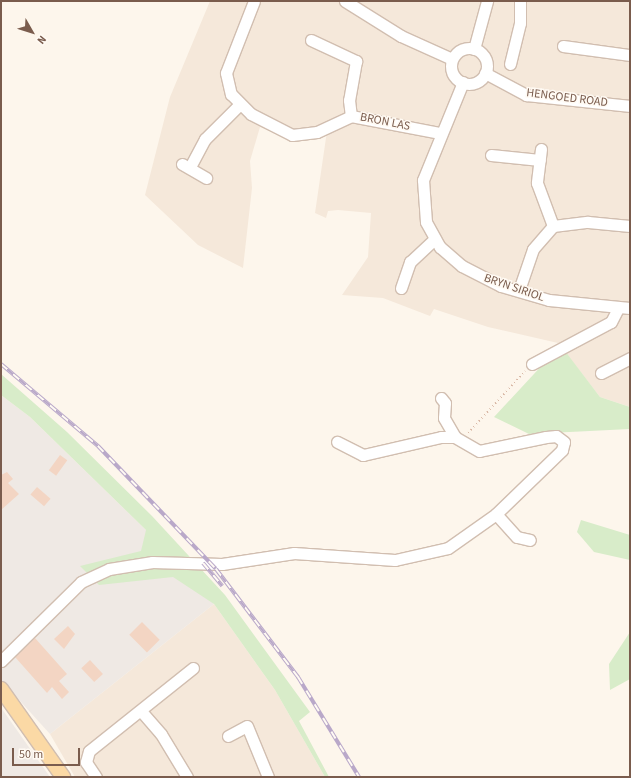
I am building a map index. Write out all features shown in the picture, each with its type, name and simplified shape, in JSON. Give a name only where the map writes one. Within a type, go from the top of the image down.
[{"type":"main road","points":[[1,689],[63,777]]},
{"type":"street","name":"BRON LAS","points":[[254,1],[226,73],[230,94],[239,104],[292,135],[317,132],[351,116],[440,133]]},
{"type":"street","points":[[345,1],[401,36],[452,59]]},
{"type":"street","points":[[474,49],[487,1]]},
{"type":"street","points":[[510,64],[520,23],[520,1]]},
{"type":"street","points":[[311,40],[356,61],[349,100],[351,116]]},
{"type":"street","points":[[563,46],[630,55]]},
{"type":"street","points":[[474,49],[484,56],[485,73],[473,83],[463,82],[452,70],[452,59],[459,51],[474,49]]},
{"type":"street","name":"HENGOED ROAD","points":[[485,73],[526,95],[630,106]]},
{"type":"street","name":"BRYN SIRIOL","points":[[463,82],[440,133],[423,180],[422,199],[426,222],[435,239],[450,257],[471,272],[519,290],[549,300],[630,308]]},
{"type":"street","points":[[206,178],[186,166],[205,139],[239,104]]},
{"type":"street","points":[[491,155],[541,154],[537,183],[553,226]]},
{"type":"street","points":[[519,290],[533,250],[553,226],[588,222],[630,226]]},
{"type":"street","points":[[401,288],[410,262],[435,239]]},
{"type":"street","points":[[532,364],[611,322],[618,308]]},
{"type":"street","points":[[601,373],[630,358]]},
{"type":"street","points":[[1,661],[81,582],[109,569],[152,562],[222,564],[294,553],[395,560],[448,548],[496,514],[562,450],[564,442],[556,436],[546,437],[479,451],[457,438],[444,418],[446,404],[440,398]]},
{"type":"street","points":[[337,442],[363,455],[457,438]]},
{"type":"street","points":[[496,514],[517,537],[530,540]]},
{"type":"street","points":[[96,777],[86,755],[122,724],[141,711],[193,668]]},
{"type":"street","points":[[141,711],[161,734],[187,777]]},
{"type":"street","points":[[228,736],[247,726],[268,777]]},
{"type":"path","points":[[457,438],[532,364]]},
{"type":"shaded area","points":[[210,1],[630,1],[630,407],[600,397],[558,343],[488,327],[434,309],[430,316],[383,298],[342,295],[368,257],[371,213],[338,210],[328,211],[326,218],[315,213],[327,131],[297,142],[260,127],[250,161],[252,188],[243,268],[198,245],[145,195],[170,97]]},
{"type":"shaded area","points":[[1,395],[30,417],[146,530],[214,604],[50,734],[1,680]]},
{"type":"shaded area","points":[[214,604],[275,690],[325,777],[75,777],[50,734]]},
{"type":"shaded area","points":[[2,709],[50,777],[1,777]]},
{"type":"green space","points":[[565,351],[600,397],[630,407],[630,429],[529,434],[494,417],[546,361]]},
{"type":"green space","points":[[1,374],[67,432],[152,516],[225,595],[310,712],[299,721],[329,777],[325,777],[275,690],[214,604],[173,577],[99,585],[80,566],[141,551],[146,530],[30,417],[1,395]]},
{"type":"green space","points":[[581,520],[630,535],[630,560],[594,552],[577,532]]},
{"type":"green space","points":[[630,632],[630,679],[610,690],[609,664]]},
{"type":"building","points":[[60,455],[67,460],[56,476],[49,470]]},
{"type":"building","points":[[7,472],[13,479],[8,483],[19,494],[1,510],[1,475]]},
{"type":"building","points":[[37,487],[51,499],[44,506],[30,495]]},
{"type":"building","points":[[142,622],[160,640],[147,652],[129,635]]},
{"type":"building","points":[[68,626],[75,634],[64,649],[54,639]]},
{"type":"building","points":[[35,638],[67,674],[59,681],[69,692],[62,699],[52,687],[47,693],[15,657]]},
{"type":"building","points":[[90,660],[103,674],[94,682],[81,668]]},
{"type":"railway","points":[[1,364],[98,446],[216,569],[298,677],[359,777]]},
{"type":"railway","points":[[203,563],[222,586]]}]
